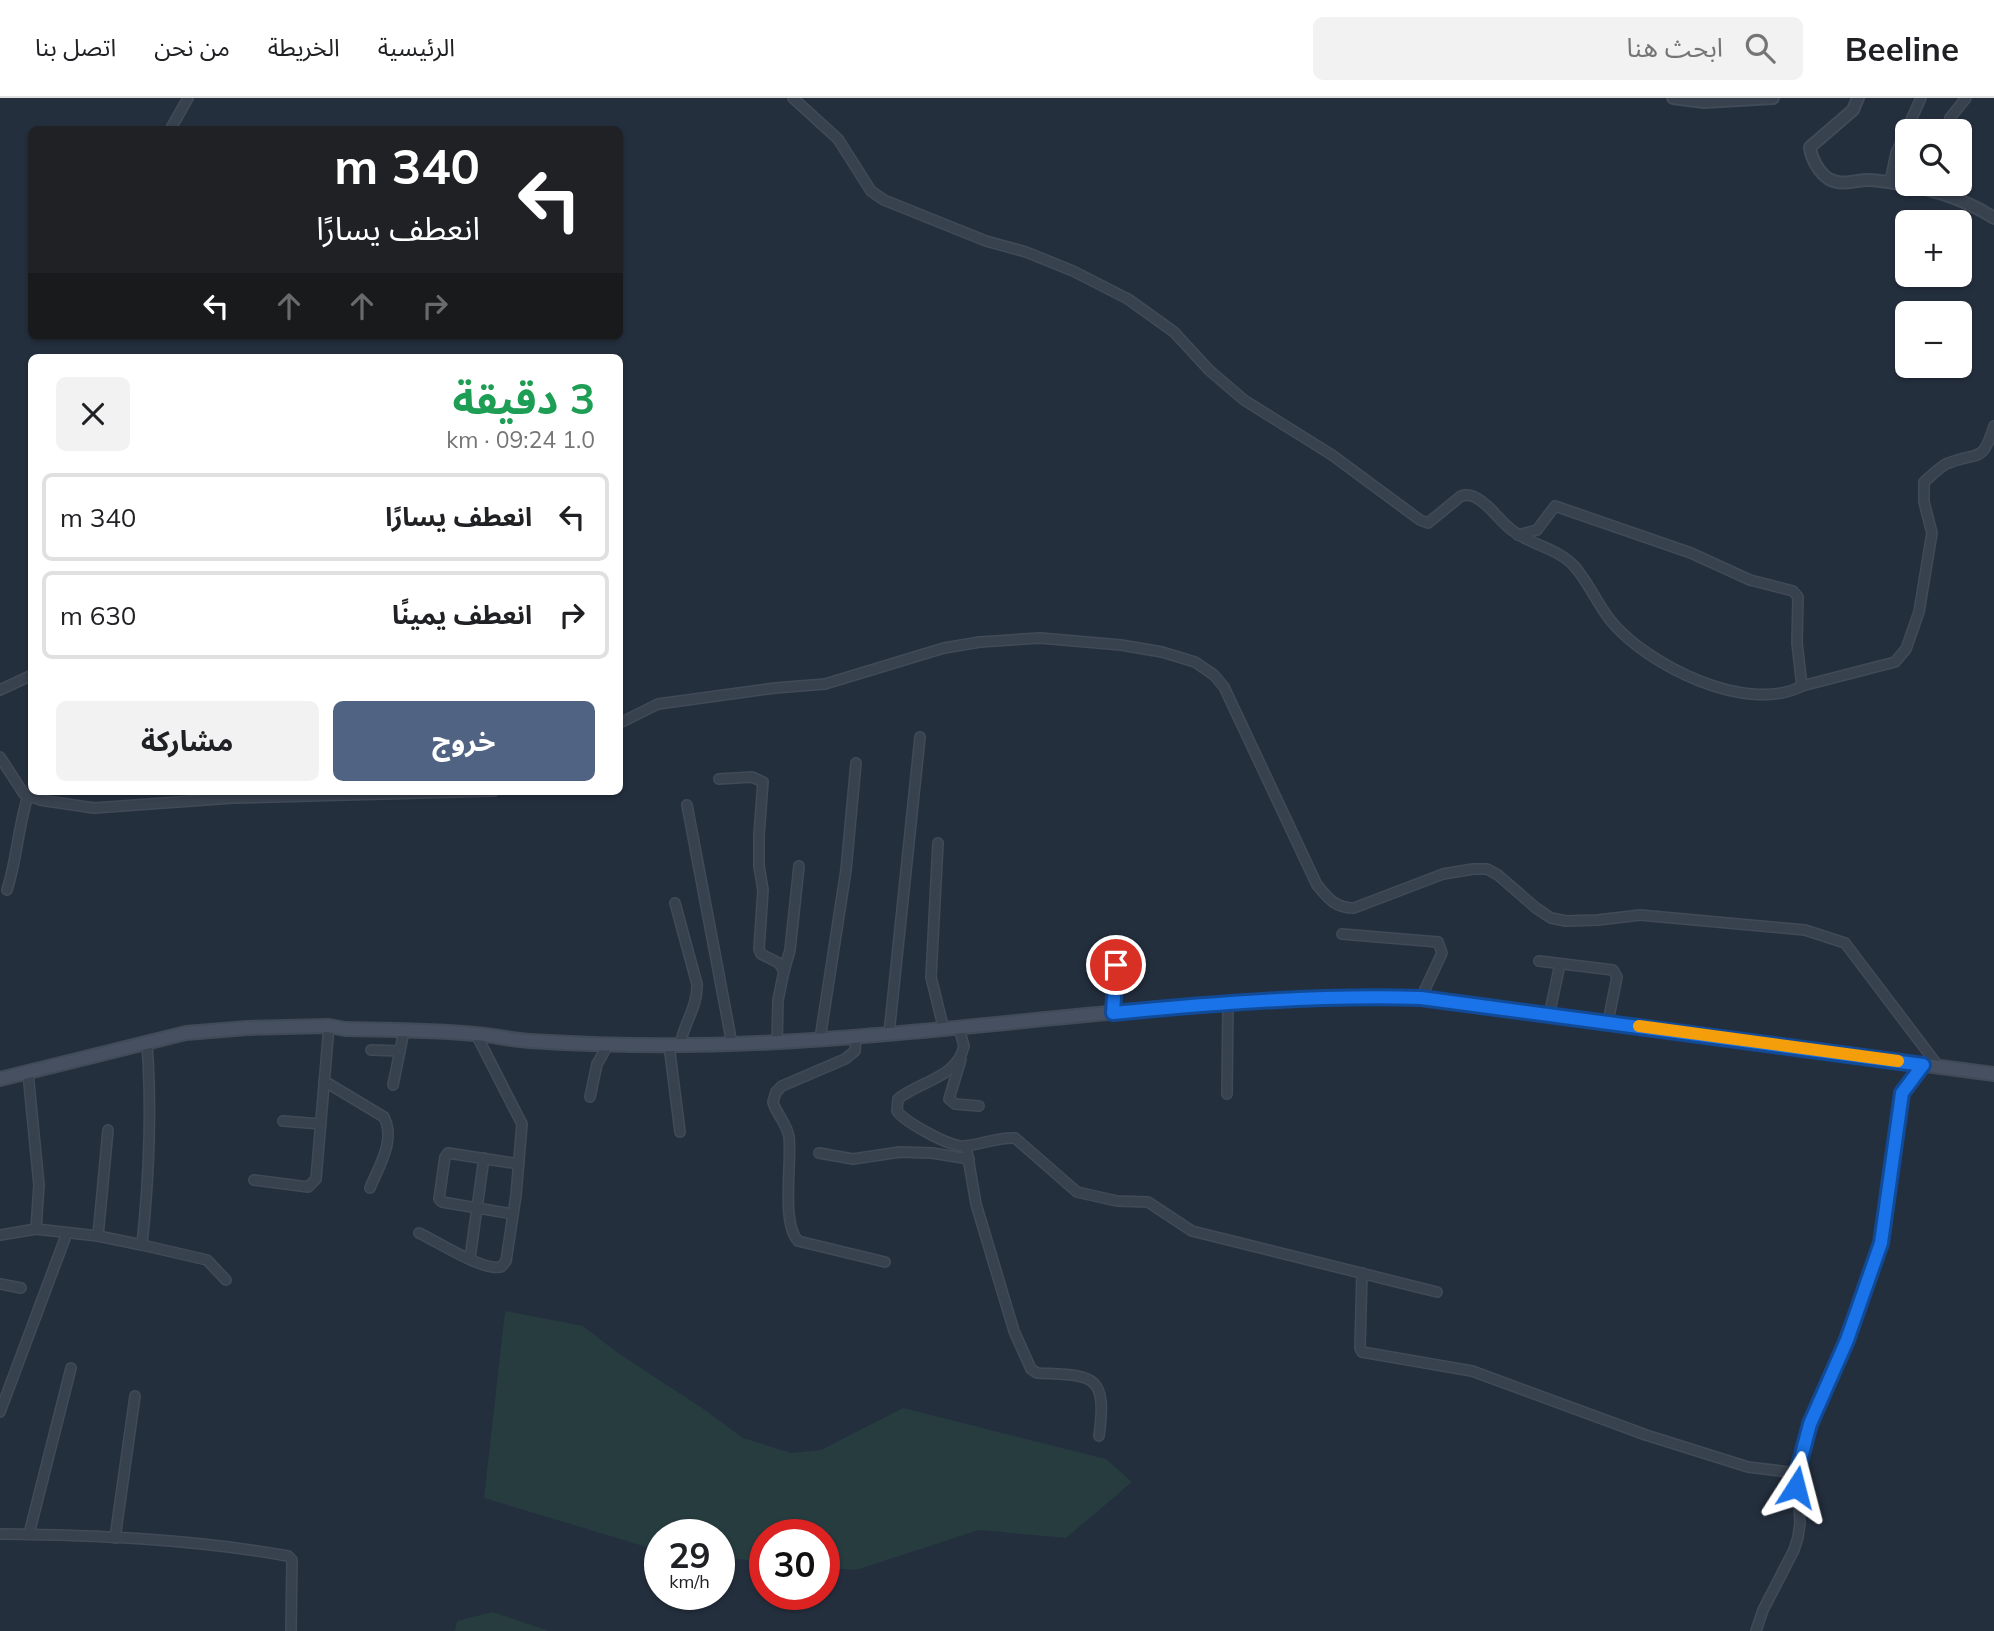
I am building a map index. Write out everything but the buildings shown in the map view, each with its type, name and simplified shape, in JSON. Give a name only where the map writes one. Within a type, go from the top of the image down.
[{"type":"main road","points":[[0,1079],[186,1033],[247,1028],[329,1026],[608,1045],[732,1044],[943,1030],[1228,1002],[1357,996],[1421,998],[1994,1074]]},
{"type":"street","points":[[172,126],[188,98]]},
{"type":"street","points":[[793,98],[838,139],[872,191],[884,200],[986,241],[1037,256],[1128,299],[1174,332],[1209,370],[1244,400],[1332,455],[1420,520],[1428,523],[1467,494],[1488,506],[1501,522],[1518,535],[1562,555],[1576,568],[1622,633],[1680,674],[1705,683],[1746,692],[1789,692],[1802,686],[1895,662],[1906,649],[1919,612],[1932,533],[1924,502],[1924,482],[1945,465],[1976,456],[1987,448],[1994,426]]},
{"type":"street","points":[[1673,98],[1704,102],[1773,98]]},
{"type":"street","points":[[1858,98],[1853,110],[1810,147],[1811,157],[1826,178],[1838,183],[1867,180],[1890,182],[1937,192],[1975,206],[1994,218]]},
{"type":"street","points":[[1890,182],[1896,153],[1921,98]]},
{"type":"street","points":[[1950,118],[1966,98]]},
{"type":"street","points":[[1518,535],[1537,530],[1555,506],[1691,553],[1750,580],[1793,591],[1798,597],[1797,643],[1802,686]]},
{"type":"street","points":[[623,722],[658,704],[825,684],[944,648],[980,642],[1040,638],[1121,645],[1162,652],[1195,662],[1214,675],[1224,687],[1317,885],[1333,904],[1354,908],[1443,874],[1487,869],[1551,918],[1566,921],[1640,915],[1805,930],[1845,943],[1939,1067]]},
{"type":"street","points":[[0,690],[28,677]]},
{"type":"street","points":[[888,1034],[920,737]]},
{"type":"street","points":[[0,757],[24,794],[40,800],[94,808],[233,798],[345,795]]},
{"type":"street","points":[[820,1039],[846,870],[856,763]]},
{"type":"street","points":[[719,779],[752,777],[763,782],[759,835],[759,866],[763,890],[759,949],[761,954],[779,963],[784,971]]},
{"type":"street","points":[[7,890],[15,867],[22,816],[28,796]]},
{"type":"street","points":[[687,805],[732,1044]]},
{"type":"street","points":[[938,843],[931,977],[943,1030]]},
{"type":"street","points":[[777,1042],[778,1000],[790,950],[799,866]]},
{"type":"street","points":[[675,903],[697,984],[697,996],[675,1045],[680,1132]]},
{"type":"street","points":[[1342,934],[1438,942],[1442,953],[1421,998]]},
{"type":"street","points":[[1113,1013],[1118,941]]},
{"type":"street","points":[[1539,961],[1609,968],[1615,973],[1608,1022]]},
{"type":"street","points":[[1549,1016],[1560,964]]},
{"type":"street","points":[[1227,1094],[1228,1002]]},
{"type":"street","points":[[254,1180],[308,1186],[316,1179],[329,1026]]},
{"type":"street","points":[[958,1028],[964,1046],[949,1099],[955,1104],[979,1106]]},
{"type":"street","points":[[393,1086],[404,1031]]},
{"type":"street","points":[[419,1233],[495,1268],[501,1267],[506,1261],[522,1124],[476,1034]]},
{"type":"street","points":[[856,1037],[855,1051],[845,1059],[782,1086],[776,1092],[773,1102],[789,1134],[790,1212],[794,1236],[798,1241],[885,1262]]},
{"type":"street","points":[[142,1245],[148,1193],[150,1089],[147,1043]]},
{"type":"street","points":[[590,1097],[597,1064],[608,1045]]},
{"type":"street","points":[[371,1050],[400,1051]]},
{"type":"street","points":[[962,1054],[947,1072],[904,1094],[896,1104],[902,1117],[960,1146],[1015,1138],[1024,1143],[1077,1192],[1117,1201],[1148,1202],[1192,1231],[1437,1292]]},
{"type":"street","points":[[1756,1631],[1763,1610],[1798,1537],[1800,1523],[1797,1473],[1810,1424],[1847,1340],[1881,1243],[1902,1093],[1923,1065]]},
{"type":"street","points":[[28,1073],[39,1185],[36,1229]]},
{"type":"street","points":[[324,1081],[384,1117],[388,1125],[388,1145],[370,1188]]},
{"type":"street","points":[[283,1121],[321,1124]]},
{"type":"street","points":[[97,1236],[108,1130]]},
{"type":"street","points":[[966,1146],[980,1221],[1014,1331],[1027,1363],[1037,1373],[1076,1374],[1097,1386],[1102,1416],[1099,1436]]},
{"type":"street","points":[[820,1153],[853,1159],[900,1152],[932,1153],[969,1159]]},
{"type":"street","points":[[513,1213],[442,1202],[439,1199],[439,1190],[448,1153],[519,1164]]},
{"type":"street","points":[[470,1258],[484,1158]]},
{"type":"street","points":[[0,1235],[36,1229],[97,1236],[207,1260],[226,1280]]},
{"type":"street","points":[[0,1412],[67,1233]]},
{"type":"street","points":[[1363,1273],[1362,1352],[1472,1371],[1646,1436],[1748,1467],[1797,1473]]},
{"type":"street","points":[[0,1284],[21,1287]]},
{"type":"street","points":[[29,1534],[71,1368]]},
{"type":"street","points":[[115,1538],[135,1396]]},
{"type":"street","points":[[0,1534],[115,1538],[242,1548],[288,1556],[292,1560],[290,1631]]},
{"type":"green space","points":[[505,1311],[583,1326],[743,1438],[791,1453],[821,1450],[903,1408],[1106,1459],[1132,1482],[1066,1538],[979,1530],[856,1570],[840,1568],[840,1519],[749,1519],[749,1560],[735,1559],[735,1519],[644,1519],[644,1546],[484,1498]]},
{"type":"green space","points":[[493,1612],[549,1631],[455,1631],[457,1621]]},
{"type":"slow traffic","points":[[1639,1026],[1898,1061]]},
{"type":"route","points":[[1116,965],[1113,1013],[1258,1000],[1357,996],[1421,998],[1923,1065],[1902,1093],[1881,1243],[1847,1340],[1810,1424],[1796,1487]]}]
